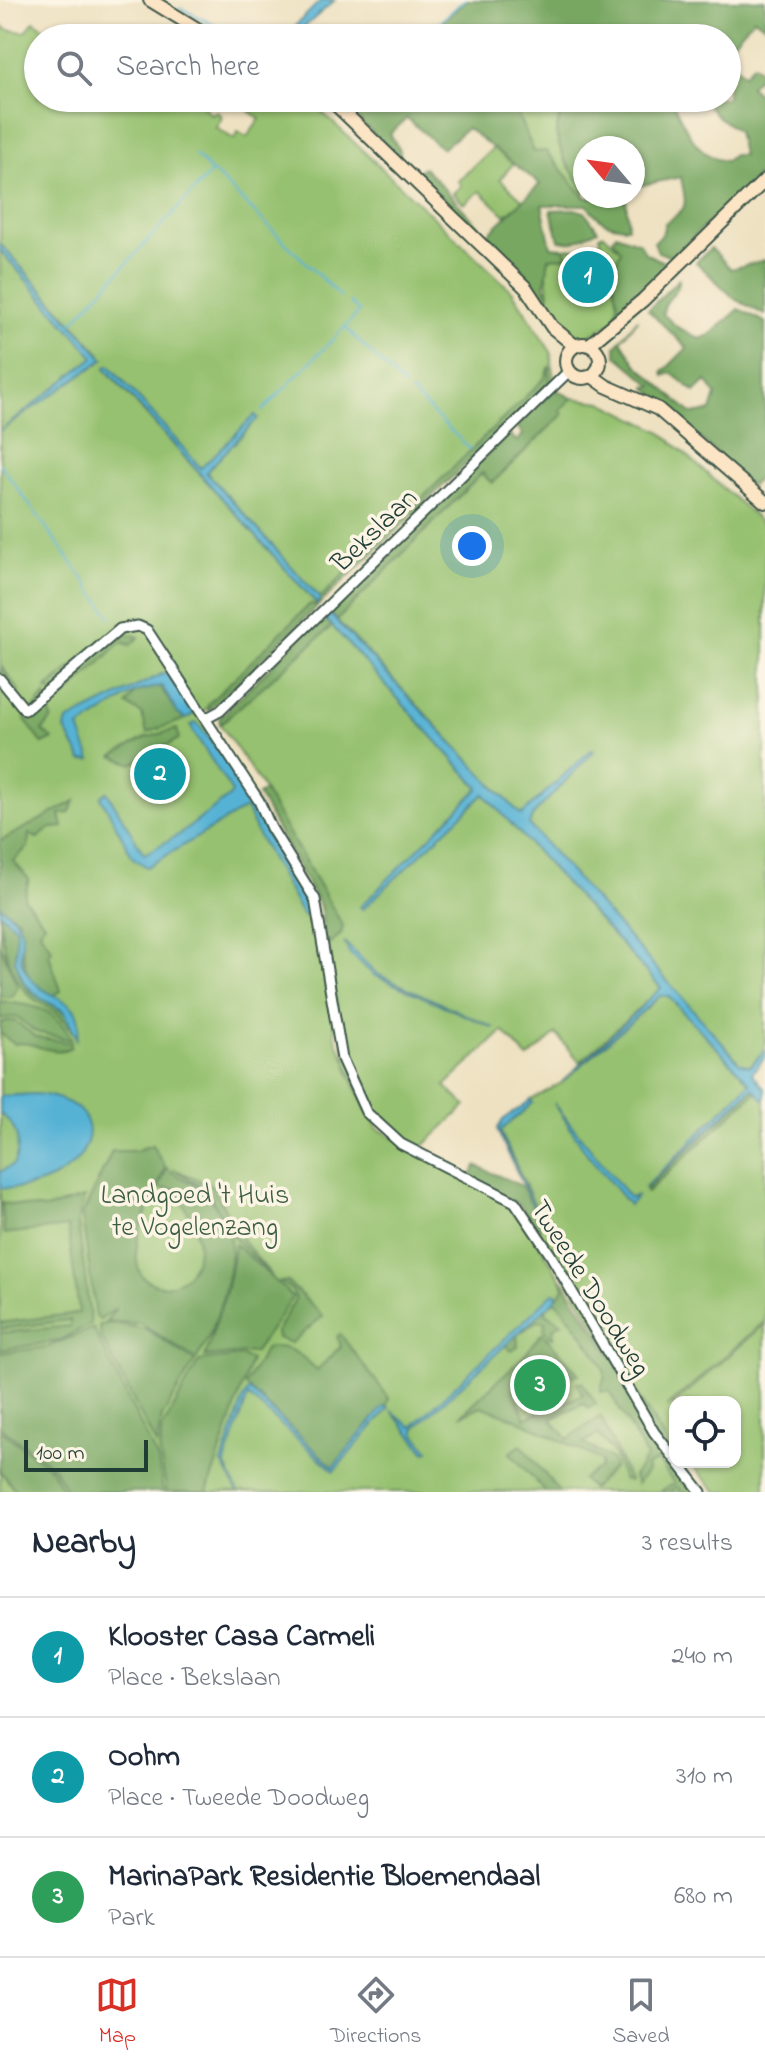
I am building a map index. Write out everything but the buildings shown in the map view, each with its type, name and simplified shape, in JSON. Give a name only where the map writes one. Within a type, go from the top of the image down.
[{"type":"main road","points":[[150,0],[189,24]]},
{"type":"main road","points":[[344,112],[526,288],[552,327],[555,338],[571,350],[593,348],[765,180]]},
{"type":"main road","points":[[593,348],[595,372]]},
{"type":"main road","points":[[571,350],[569,371],[581,378],[595,372]]},
{"type":"main road","points":[[595,372],[665,414],[765,502]]},
{"type":"street","name":"Bekslaan","points":[[207,718],[220,711],[569,371]]},
{"type":"street","name":"Tweede Doodweg","points":[[0,679],[25,710],[120,629],[138,626],[147,630],[259,801],[271,828],[315,899],[342,1059],[366,1112],[401,1144],[515,1202],[550,1254],[654,1432],[701,1492]]},
{"type":"green space","points":[[466,0],[765,0],[765,26],[754,18],[741,33],[741,24],[439,24]]},
{"type":"green space","name":"Landgoed 't Huis te Vogelenzang","points":[[0,24],[7,30],[24,32],[24,112],[218,112],[222,117],[216,128],[234,139],[238,132],[247,137],[260,119],[250,112],[322,112],[512,291],[551,352],[554,382],[549,383],[548,369],[544,379],[320,598],[206,472],[249,428],[256,416],[201,469],[109,365],[105,369],[318,605],[199,715],[244,781],[312,901],[337,1042],[377,1128],[517,1208],[669,1453],[669,1468],[678,1468],[693,1492],[0,1492],[0,668],[20,692],[0,664],[0,250],[95,357],[15,420],[100,362],[101,354],[0,244]]},
{"type":"green space","points":[[753,64],[763,72],[750,86],[765,100],[765,169],[672,257],[658,252],[654,242],[662,235],[665,223],[684,205],[681,177],[645,184],[645,136],[573,136],[573,173],[564,159],[556,133],[561,112],[678,112],[699,147],[716,159],[726,161],[733,155],[742,155],[737,131],[713,112],[741,112],[741,71],[744,74]]},
{"type":"green space","points":[[350,112],[516,112],[534,152],[546,151],[573,184],[573,205],[542,205],[551,247],[564,248],[569,257],[549,258],[545,286],[549,295],[545,301],[417,172],[424,167],[487,235],[540,184],[467,128],[442,149],[407,118],[390,134],[400,151],[400,158]]},
{"type":"green space","points":[[516,112],[562,112],[557,136],[562,153],[573,171],[573,187],[534,152]]},
{"type":"green space","points":[[493,148],[513,164],[500,179],[524,201],[505,215],[480,191],[464,204],[453,193],[461,186],[458,181]]},
{"type":"green space","points":[[590,208],[627,208],[628,227],[604,222]]},
{"type":"green space","points":[[551,210],[585,212],[598,230],[573,242],[559,240]]},
{"type":"green space","points":[[604,234],[622,251],[612,271],[618,303],[615,320],[590,335],[573,337],[560,326],[545,301],[549,295],[546,264],[552,257],[569,256],[564,248],[581,249],[587,244],[593,257],[603,249],[599,236]]},
{"type":"green space","points":[[616,234],[640,243],[645,253],[670,265],[615,320],[618,303],[611,271],[621,251],[613,239]]},
{"type":"green space","points":[[711,248],[731,269],[765,260],[765,315],[735,299],[696,262]]},
{"type":"green space","points":[[679,279],[663,314],[677,327],[700,339],[710,335],[739,309],[765,322],[765,477],[761,475],[751,486],[646,387],[653,386],[616,355],[616,346],[638,319],[621,340],[636,364],[692,414],[711,411],[716,395],[706,381],[695,392],[671,373],[664,376],[663,372],[687,348],[648,310]]},
{"type":"green space","points":[[550,366],[549,383],[208,711],[208,704],[310,604],[318,605],[320,598],[544,379]]},
{"type":"green space","points":[[555,389],[572,398],[560,410],[563,414],[492,483],[482,473],[337,620],[326,610],[509,434],[517,441],[523,435],[517,426]]},
{"type":"green space","points":[[572,398],[602,402],[660,431],[765,526],[765,1050],[750,1066],[740,1063],[529,825],[532,816],[594,751],[521,815],[337,620],[482,473],[492,483],[562,415],[560,410]]},
{"type":"green space","points":[[322,615],[332,626],[220,724],[219,718]]},
{"type":"green space","points":[[332,626],[479,788],[362,908],[484,794],[661,988],[580,1062],[556,1034],[528,1058],[503,1031],[445,1086],[466,1106],[417,1152],[367,1111],[349,1074],[326,946],[341,934],[260,783],[220,724]]},
{"type":"green space","points":[[129,634],[139,637],[130,645],[121,642],[64,698],[46,689],[104,639]]},
{"type":"green space","points":[[159,685],[178,714],[186,719],[147,733],[142,714],[127,705],[135,692]]},
{"type":"green space","points":[[45,695],[46,702],[53,706],[49,710],[52,719],[42,731],[53,739],[43,744],[25,720]]},
{"type":"green space","points":[[177,729],[179,739],[132,764],[113,756],[145,738]]},
{"type":"green space","points":[[264,791],[343,926],[341,934],[326,946],[320,906],[258,795]]},
{"type":"green space","points":[[75,801],[69,813],[60,814],[63,827],[51,828],[37,838],[29,834],[28,847],[13,861],[29,879],[24,898],[44,923],[40,932],[52,949],[49,954],[61,991],[54,995],[33,982],[24,963],[18,919],[0,906],[0,841]]},
{"type":"green space","points":[[0,913],[17,927],[17,962],[23,982],[29,990],[67,1016],[73,1033],[61,1017],[28,994],[17,979],[6,951]]},
{"type":"green space","points":[[0,945],[18,987],[12,997],[0,997]]},
{"type":"green space","points":[[660,996],[668,996],[750,1083],[701,1131],[753,1087],[765,1100],[765,1321],[680,1396],[669,1396],[669,1447],[537,1231],[540,1216],[500,1131],[532,1103],[531,1100],[561,1083]]},
{"type":"green space","points":[[0,1001],[34,1007],[51,1014],[72,1040],[36,1032],[17,1017],[0,1018]]},
{"type":"green space","points":[[15,1021],[36,1037],[71,1043],[71,1047],[49,1050],[14,1044],[0,1033],[0,1024]]},
{"type":"green space","points":[[753,1089],[756,1092],[647,1192],[645,1190]]},
{"type":"green space","name":"Landgoed 't Huis te Vogelenzang","points":[[152,1145],[165,1167],[139,1235],[136,1250],[142,1276],[160,1286],[170,1285],[186,1276],[196,1259],[197,1240],[186,1210],[174,1189],[158,1188],[167,1168],[208,1195],[222,1217],[230,1240],[231,1252],[222,1301],[210,1334],[196,1359],[140,1323],[106,1322],[116,1308],[100,1320],[96,1317],[82,1216],[112,1151],[135,1151]]},
{"type":"green space","points":[[476,1166],[522,1186],[542,1224],[537,1231],[521,1206],[470,1177]]},
{"type":"green space","points":[[173,1169],[211,1185],[244,1242],[272,1276],[233,1237],[208,1191]]},
{"type":"green space","points":[[84,1198],[78,1222],[91,1324],[58,1341],[0,1350],[0,1333],[70,1326],[70,1320],[0,1329],[0,1323],[79,1313],[68,1227],[4,1234],[2,1203],[45,1209]]},
{"type":"green space","points":[[235,1244],[293,1297],[255,1352],[205,1357],[227,1288]]},
{"type":"green space","points":[[561,1278],[669,1445],[669,1468],[684,1468],[699,1492],[682,1492],[677,1487],[669,1492],[659,1492],[674,1483],[658,1461],[646,1466],[647,1471],[637,1484],[633,1476],[647,1457],[609,1391],[601,1392],[605,1374],[598,1358],[554,1301],[564,1288]]},
{"type":"green space","points":[[287,1281],[323,1316],[291,1343],[277,1338],[276,1332],[296,1298],[292,1290],[280,1282]]},
{"type":"green space","points":[[547,1307],[546,1313],[562,1323],[554,1327],[553,1337],[544,1331],[545,1322],[537,1321],[517,1335],[518,1347],[511,1351],[505,1345]]},
{"type":"green space","points":[[114,1323],[146,1329],[195,1361],[162,1417],[156,1445],[101,1337],[99,1325]]},
{"type":"green space","points":[[765,1324],[765,1492],[717,1492],[695,1468],[741,1468],[741,1396],[683,1396]]},
{"type":"green space","points":[[93,1328],[158,1460],[163,1492],[68,1492],[52,1466],[0,1427],[0,1353],[47,1347]]},
{"type":"green space","points":[[542,1333],[579,1374],[573,1376],[559,1361],[513,1388],[525,1418],[583,1395],[577,1383],[582,1382],[596,1404],[589,1408],[583,1403],[551,1419],[568,1439],[601,1416],[629,1481],[623,1480],[614,1454],[598,1434],[583,1443],[612,1460],[614,1467],[592,1489],[582,1479],[600,1468],[601,1460],[518,1420],[481,1406],[460,1416],[524,1356]]},
{"type":"green space","points":[[340,1334],[389,1398],[387,1405],[333,1467],[245,1385],[266,1348],[288,1349],[317,1370],[341,1346],[337,1336]]},
{"type":"green space","points":[[242,1356],[251,1360],[207,1492],[167,1492],[159,1449],[162,1429],[199,1361]]},
{"type":"green space","points":[[0,1430],[50,1468],[64,1492],[17,1492],[0,1471]]},
{"type":"green space","points":[[521,1445],[559,1492],[546,1492],[510,1453]]},
{"type":"water","points":[[321,0],[335,0],[308,24],[297,24]]},
{"type":"water","points":[[0,244],[104,359],[0,431],[94,357],[0,250]]},
{"type":"water","points":[[109,365],[201,468],[255,415],[258,418],[206,472],[320,598],[318,605],[105,368]]},
{"type":"water","points":[[326,610],[521,815],[592,749],[594,751],[532,816],[529,825],[740,1063],[750,1066],[765,1050],[765,1057],[752,1073],[765,1089],[765,1101],[753,1088],[644,1188],[750,1083],[668,996],[660,996],[561,1083],[661,988],[484,794],[363,909],[360,907],[479,788],[322,615]]},
{"type":"water","points":[[162,674],[168,674],[194,714],[186,719],[178,714],[162,686],[135,692],[79,728],[91,760],[82,761],[65,729],[67,721]]},
{"type":"water","points":[[197,723],[237,774],[269,840],[312,906],[310,914],[303,916],[246,808],[147,867],[133,858],[101,797],[107,792],[144,854],[180,834],[232,792],[193,731],[191,725]]},
{"type":"water","points":[[0,906],[13,917],[22,933],[21,956],[29,976],[37,985],[72,1006],[77,1014],[77,1039],[64,1011],[40,998],[24,983],[15,960],[17,928],[0,913]]},
{"type":"water","points":[[344,942],[377,974],[494,1028],[375,976],[349,953]]},
{"type":"water","points":[[36,1094],[65,1101],[82,1114],[89,1130],[85,1147],[73,1164],[54,1177],[30,1186],[0,1188],[0,1172],[14,1164],[17,1143],[11,1124],[0,1114],[0,1096]]},
{"type":"water","points":[[531,1100],[533,1103],[500,1131],[539,1218],[497,1130],[503,1120]]},
{"type":"water","points":[[554,1103],[630,1198],[638,1195],[629,1205],[587,1154]]},
{"type":"water","points":[[553,1293],[557,1294],[556,1299],[415,1428],[415,1434],[429,1451],[425,1452],[392,1411],[412,1427]]},
{"type":"water","points":[[249,1390],[333,1467],[383,1407],[389,1408],[334,1471],[248,1396],[225,1463],[238,1492],[222,1463],[243,1399]]},
{"type":"waterway","points":[[437,24],[464,0]]},
{"type":"waterway","points":[[180,8],[212,24]]},
{"type":"waterway","points":[[195,155],[211,171]]},
{"type":"waterway","points":[[72,323],[212,171],[341,297]]},
{"type":"waterway","points":[[350,302],[359,312],[345,327],[404,386]]},
{"type":"waterway","points":[[262,411],[344,328]]},
{"type":"waterway","points":[[411,392],[470,449]]},
{"type":"waterway","points":[[0,464],[111,617]]},
{"type":"place","name":"Klooster Casa Carmeli","points":[[588,277]]},
{"type":"place","name":"Oohm","points":[[160,774]]},
{"type":"place","name":"MarinaPark Residentie Bloemendaal","points":[[540,1385]]}]
